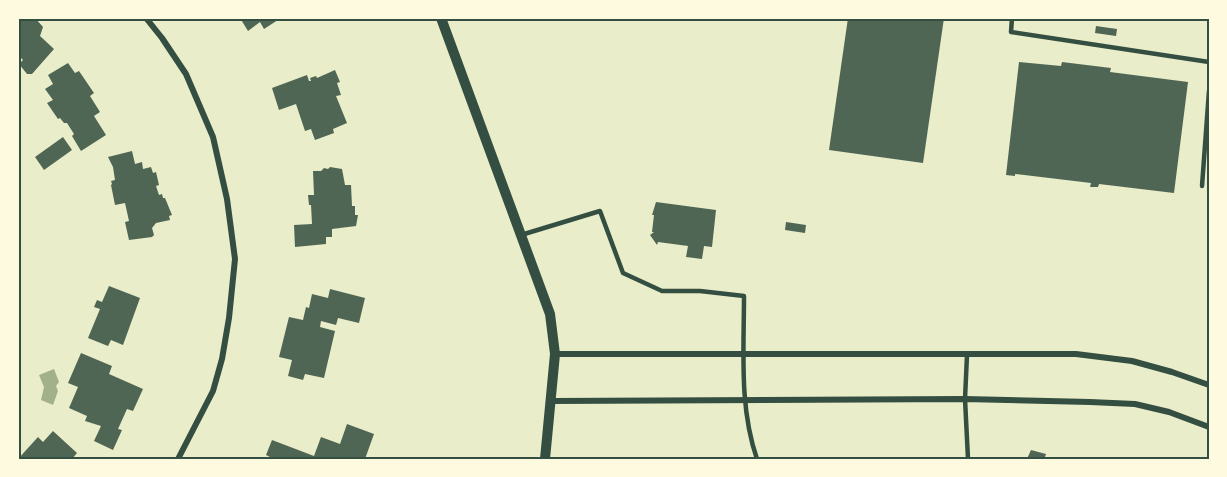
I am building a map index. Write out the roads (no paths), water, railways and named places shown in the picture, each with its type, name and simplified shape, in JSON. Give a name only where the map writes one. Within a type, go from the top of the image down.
[{"type":"street","points":[[146,18],[186,74],[213,137],[228,199],[235,259],[229,318],[222,359],[213,392],[178,459]]},
{"type":"street","points":[[441,18],[550,314],[555,354],[545,459]]},
{"type":"street","points":[[555,354],[1076,354],[1132,362],[1172,372],[1209,385]]},
{"type":"street","points":[[552,401],[965,399],[1135,404],[1169,412],[1209,427]]},
{"type":"lane","points":[[1012,18],[1011,32],[1209,62]]},
{"type":"lane","points":[[1202,186],[1209,91]]},
{"type":"lane","points":[[521,235],[600,211],[623,273],[662,291],[700,291],[744,296],[744,399],[748,435],[757,459]]},
{"type":"lane","points":[[967,355],[965,399],[968,459]]}]
